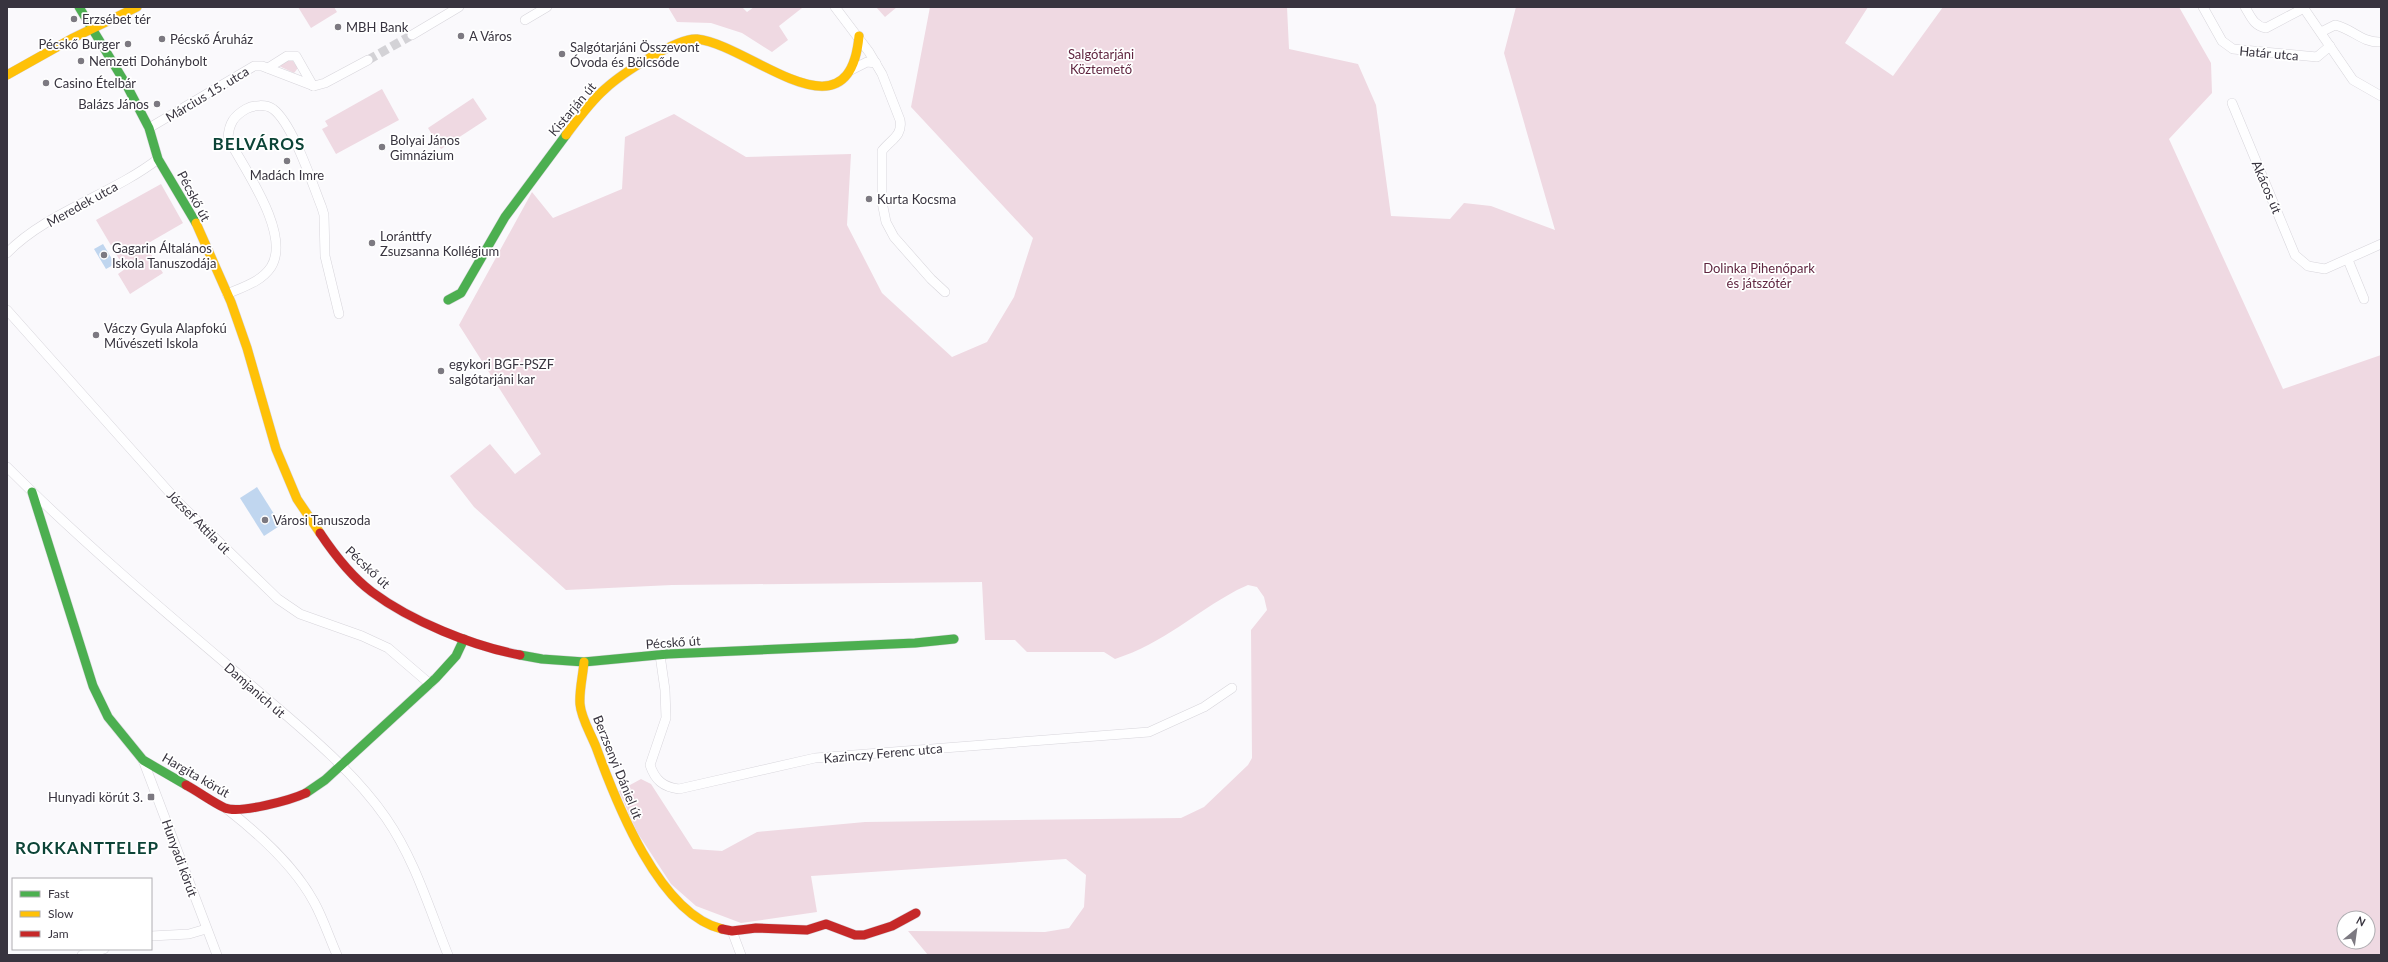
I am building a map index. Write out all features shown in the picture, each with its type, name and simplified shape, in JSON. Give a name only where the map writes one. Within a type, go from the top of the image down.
[{"type":"street","points":[[80,7],[92,28]]},
{"type":"street","points":[[7,75],[92,28],[137,7]]},
{"type":"street","points":[[412,35],[459,7]]},
{"type":"street","points":[[525,20],[547,7]]},
{"type":"street","points":[[835,7],[859,36],[876,63],[902,128],[899,134],[882,151],[882,202],[886,222],[894,237],[931,279],[945,292]]},
{"type":"street","name":"Határ utca","points":[[2203,7],[2222,41],[2233,49],[2317,57],[2330,46]]},
{"type":"street","name":"Határ utca","points":[[2245,7],[2254,22],[2260,27],[2266,28],[2304,8],[2353,80],[2381,96]]},
{"type":"street","points":[[2320,32],[2336,25],[2343,27],[2365,41],[2381,42]]},
{"type":"street","name":"Pécskő út","points":[[92,28],[149,128],[158,159],[190,210],[227,294],[245,341],[276,449],[297,500],[308,518],[344,565],[372,591],[398,608],[464,639],[495,650],[542,659],[584,662],[660,655],[870,646],[954,639]]},
{"type":"street","points":[[851,70],[857,58],[859,36]]},
{"type":"street","name":"Kistarján út","points":[[448,300],[461,294],[505,217],[582,114],[604,89],[623,74],[679,42],[696,39],[711,42],[734,50],[790,79],[812,87],[823,87],[843,80],[851,70]]},
{"type":"street","name":"Március 15. utca","points":[[268,68],[287,56],[296,56],[313,86]]},
{"type":"street","points":[[313,86],[325,83],[368,60]]},
{"type":"street","points":[[851,70],[867,62],[876,63]]},
{"type":"street","name":"Március 15. utca","points":[[149,128],[254,66],[268,68],[313,86]]},
{"type":"street","name":"Akácos út","points":[[2232,103],[2295,255],[2308,266],[2325,269],[2348,260]]},
{"type":"street","points":[[227,294],[251,284],[261,277],[271,266],[276,252],[274,232],[264,203],[228,138],[229,126],[236,115],[250,107],[263,105],[272,108],[285,124],[305,164],[322,208],[324,214],[325,256],[339,314]]},
{"type":"street","name":"Meredek utca","points":[[7,252],[30,232],[108,190],[158,159]]},
{"type":"street","points":[[2364,299],[2348,260],[2381,244]]},
{"type":"street","name":"József Attila út","points":[[7,310],[178,502],[278,599],[300,614],[366,637],[388,648],[430,684]]},
{"type":"street","name":"Damjanich út","points":[[7,467],[116,570],[341,765],[370,796],[404,845],[416,871],[448,955]]},
{"type":"street","name":"Hargita körút","points":[[32,492],[97,695],[114,726],[143,760],[227,809],[263,806],[291,800],[309,791],[341,765],[430,684],[453,661],[464,639]]},
{"type":"street","name":"Kazinczy Ferenc utca","points":[[660,655],[665,684],[666,718],[650,765],[659,782],[667,787],[679,789],[815,758],[1150,732],[1204,707],[1232,688]]},
{"type":"street","name":"Berzsenyi Dániel út","points":[[584,662],[580,690],[581,710],[617,805],[626,825],[662,880],[680,904],[706,923],[732,931],[756,928],[801,930],[826,924],[848,934],[864,935],[892,926],[916,913]]},
{"type":"street","name":"Hunyadi körút","points":[[143,760],[217,955]]},
{"type":"street","points":[[227,809],[274,851],[303,885],[314,902],[337,955]]},
{"type":"street","points":[[152,936],[188,934],[206,929]]},
{"type":"street","points":[[732,931],[741,955]]},
{"type":"street","points":[[82,955],[100,950]]},
{"type":"green space","points":[[298,7],[334,7],[337,12],[311,28]]},
{"type":"green space","points":[[668,7],[742,7],[747,12],[754,7],[802,8],[779,26],[788,40],[772,52],[742,33],[711,23],[677,22]]},
{"type":"green space","points":[[876,7],[897,7],[885,17]]},
{"type":"green space","points":[[930,7],[1287,7],[1289,49],[1358,64],[1376,105],[1391,216],[1450,219],[1464,203],[1491,206],[1555,230],[1504,53],[1516,7],[1868,7],[1845,43],[1893,76],[1943,7],[2179,7],[2211,63],[2212,93],[2169,139],[2283,389],[2381,355],[2381,955],[928,955],[908,931],[1045,932],[1069,928],[1084,907],[1086,875],[1066,859],[811,876],[817,912],[741,923],[696,906],[671,884],[637,832],[619,791],[641,779],[651,784],[693,849],[722,851],[757,832],[865,822],[1181,818],[1204,807],[1248,765],[1252,758],[1251,630],[1267,610],[1264,597],[1257,587],[1248,585],[1221,599],[1149,645],[1115,659],[1104,652],[1027,652],[1015,640],[985,640],[982,582],[672,585],[566,590],[474,507],[450,476],[490,444],[515,474],[541,454],[459,325],[532,192],[553,218],[622,189],[625,137],[674,114],[746,157],[851,154],[847,225],[882,293],[952,357],[987,342],[1014,297],[1033,238],[911,107]]},
{"type":"green space","points":[[290,57],[298,68],[294,73],[277,65]]},
{"type":"green space","points":[[382,89],[399,120],[336,154],[322,129],[328,126],[325,121]]},
{"type":"green space","points":[[473,98],[487,119],[441,149],[428,128]]},
{"type":"green space","points":[[161,184],[183,223],[145,245],[163,273],[130,294],[118,274],[125,269],[96,220]]},
{"type":"water","points":[[103,244],[115,264],[106,269],[94,249]]},
{"type":"water","points":[[257,487],[281,525],[264,536],[240,498]]},
{"type":"tunnel","points":[[368,60],[412,35]]},
{"type":"traffic: fast","points":[[79,7],[127,86],[149,128],[158,159],[196,223]]},
{"type":"traffic: fast","points":[[448,300],[461,293],[505,217],[566,135]]},
{"type":"traffic: fast","points":[[32,492],[93,686],[108,717],[143,760],[186,785]]},
{"type":"traffic: fast","points":[[306,793],[325,780],[436,678],[456,656],[464,639]]},
{"type":"traffic: fast","points":[[520,655],[542,659],[584,662],[668,654],[915,643],[954,639]]},
{"type":"traffic: slow","points":[[7,75],[73,38],[137,7]]},
{"type":"traffic: slow","points":[[566,135],[589,105],[612,83],[635,66],[676,44],[697,39],[719,45],[794,80],[818,86],[837,83],[851,67],[859,36]]},
{"type":"traffic: slow","points":[[196,223],[231,302],[247,348],[276,449],[297,499],[320,533]]},
{"type":"traffic: slow","points":[[584,662],[580,699],[582,715],[628,825],[643,853],[660,879],[679,902],[699,919],[722,929]]},
{"type":"traffic: jam","points":[[320,533],[350,572],[372,592],[388,603],[423,622],[462,639],[520,655]]},
{"type":"traffic: jam","points":[[186,785],[220,806],[232,809],[253,808],[306,793]]},
{"type":"traffic: jam","points":[[722,929],[732,931],[756,928],[807,930],[826,924],[855,935],[864,935],[892,926],[916,913]]},
{"type":"place","name":"Erzsébet tér","points":[[74,19]]},
{"type":"place","name":"MBH Bank","points":[[338,27]]},
{"type":"place","name":"A Város","points":[[461,36]]},
{"type":"place","name":"Pécskő Áruház","points":[[162,39]]},
{"type":"place","name":"Pécskő Burger","points":[[128,44]]},
{"type":"place","name":"Salgótarjáni Összevont Óvoda és Bölcsőde","points":[[562,54]]},
{"type":"place","name":"Nemzeti Dohánybolt","points":[[81,61]]},
{"type":"place","name":"Casino Ételbár","points":[[46,83]]},
{"type":"place","name":"Balázs János","points":[[157,104]]},
{"type":"place","name":"Bolyai János Gimnázium","points":[[382,147]]},
{"type":"place","name":"Madách Imre","points":[[287,161]]},
{"type":"place","name":"Kurta Kocsma","points":[[869,199]]},
{"type":"place","name":"Loránttfy Zsuzsanna Kollégium","points":[[372,243]]},
{"type":"place","name":"Gagarin Általános Iskola Tanuszodája","points":[[104,255]]},
{"type":"place","name":"Váczy Gyula Alapfokú Művészeti Iskola","points":[[96,335]]},
{"type":"place","name":"egykori BGF-PSZF salgótarjáni kar","points":[[441,371]]},
{"type":"place","name":"Városi Tanuszoda","points":[[265,520]]},
{"type":"place","name":"Hunyadi körút 3.","points":[[151,797]]},
{"type":"district","name":"BELVÁROS","points":[[259,143]]},
{"type":"district","name":"ROKKANTTELEP","points":[[87,847]]},
{"type":"park label","name":"Salgótarjáni Köztemető","points":[[1101,62]]},
{"type":"park label","name":"Dolinka Pihenőpark és játszótér","points":[[1759,276]]}]
